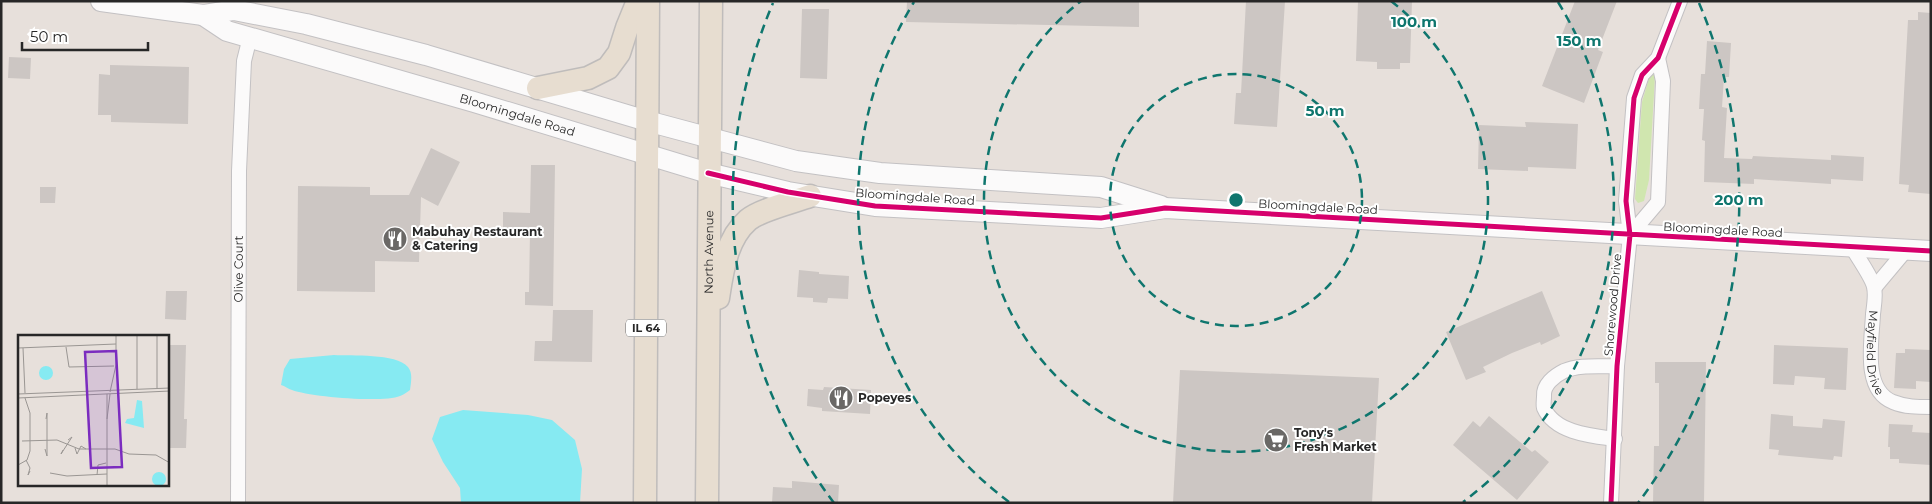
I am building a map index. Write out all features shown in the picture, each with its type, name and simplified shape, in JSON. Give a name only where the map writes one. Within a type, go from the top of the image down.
[{"type":"main road","points":[[538,88],[588,78],[608,68],[619,53],[638,1]]},
{"type":"main road","name":"IL 64","points":[[645,503],[648,1]]},
{"type":"main road","name":"North Avenue","points":[[707,503],[708,174],[711,1]]},
{"type":"main road","points":[[708,356],[722,274],[733,236],[754,217],[810,196]]},
{"type":"street","name":"Bloomingdale Road","points":[[101,1],[203,15],[234,10],[274,17],[372,40],[647,121],[796,161],[880,173],[1100,186],[1165,208]]},
{"type":"street","name":"Shorewood Drive","points":[[1611,503],[1617,366],[1630,234],[1626,201],[1634,98],[1642,75],[1658,58],[1680,1]]},
{"type":"street","name":"Bloomingdale Road","points":[[203,15],[227,31],[250,36],[647,154],[708,174],[810,196],[875,206],[1101,218],[1165,208],[1931,251]]},
{"type":"street","name":"Olive Court","points":[[238,503],[239,171],[244,61],[250,36]]},
{"type":"street","points":[[1630,234],[1658,202],[1663,81],[1658,58]]},
{"type":"street","points":[[1852,247],[1875,287],[1906,250]]},
{"type":"street","name":"Mayfield Drive","points":[[1875,287],[1871,359],[1872,378],[1875,386],[1891,402],[1906,406],[1931,407]]},
{"type":"street","name":"Shorewood Drive","points":[[1615,439],[1575,432],[1556,422],[1544,407],[1544,392],[1550,380],[1567,370],[1580,367],[1617,366]]},
{"type":"green space","points":[[1653,74],[1655,76],[1649,180],[1644,201],[1638,203],[1635,199],[1642,102],[1650,75]]},
{"type":"water","points":[[334,355],[394,359],[408,367],[411,372],[410,390],[401,396],[391,398],[363,399],[301,393],[281,385],[284,369],[290,359]]},
{"type":"water","points":[[463,410],[528,415],[552,420],[575,440],[582,469],[580,503],[461,503],[460,488],[443,462],[432,439],[440,417]]},
{"type":"building","points":[[907,1],[1139,1],[1139,27],[906,22]]},
{"type":"building","points":[[1246,1],[1285,1],[1277,127],[1234,124],[1236,93],[1241,93]]},
{"type":"building","points":[[1358,1],[1412,1],[1410,63],[1400,63],[1400,69],[1377,69],[1377,62],[1356,61]]},
{"type":"building","points":[[1575,1],[1617,1],[1598,50],[1603,52],[1584,103],[1542,86]]},
{"type":"building","points":[[802,9],[829,9],[827,79],[800,78]]},
{"type":"building","points":[[1918,12],[1931,13],[1931,194],[1908,192],[1909,185],[1899,184],[1908,20],[1918,20]]},
{"type":"building","points":[[1707,41],[1731,43],[1729,77],[1724,77],[1722,107],[1727,108],[1724,158],[1752,159],[1753,156],[1831,160],[1831,155],[1864,157],[1863,181],[1831,179],[1831,184],[1754,179],[1754,184],[1704,182],[1705,141],[1702,140],[1704,109],[1699,109],[1701,74],[1705,74]]},
{"type":"building","points":[[9,57],[31,58],[30,79],[8,78]]},
{"type":"building","points":[[110,65],[189,67],[188,124],[111,122],[111,115],[98,115],[99,74],[110,75]]},
{"type":"building","points":[[1525,122],[1578,124],[1576,169],[1528,167],[1528,171],[1478,169],[1479,125],[1526,127]]},
{"type":"building","points":[[431,148],[460,162],[438,206],[421,197],[419,262],[375,261],[375,292],[297,291],[298,186],[370,187],[370,195],[409,195]]},
{"type":"building","points":[[531,165],[555,165],[553,306],[525,305],[525,292],[529,292],[530,232],[503,231],[503,212],[530,213]]},
{"type":"building","points":[[40,187],[56,187],[55,203],[40,203]]},
{"type":"building","points":[[799,270],[819,272],[819,274],[849,276],[848,299],[828,298],[827,303],[813,302],[813,298],[797,297]]},
{"type":"building","points":[[166,291],[187,291],[186,320],[165,319]]},
{"type":"building","points":[[1542,291],[1560,336],[1541,345],[1540,342],[1512,353],[1483,367],[1486,372],[1466,380],[1446,332]]},
{"type":"building","points":[[553,310],[593,310],[592,362],[534,361],[535,341],[552,341]]},
{"type":"building","points":[[169,345],[186,345],[184,419],[187,419],[186,448],[169,448]]},
{"type":"building","points":[[1774,345],[1848,348],[1846,390],[1824,389],[1825,378],[1795,376],[1794,385],[1773,384]]},
{"type":"building","points":[[1905,349],[1931,350],[1931,382],[1916,381],[1916,389],[1894,388],[1896,353],[1905,353]]},
{"type":"building","points":[[1655,362],[1706,362],[1704,503],[1653,503],[1654,446],[1659,446],[1659,383],[1655,383]]},
{"type":"building","name":"Tony's Fresh Market","points":[[1180,370],[1379,378],[1372,503],[1173,503]]},
{"type":"building","points":[[824,387],[871,390],[870,414],[822,411],[822,408],[807,406],[808,389],[823,390]]},
{"type":"building","points":[[1771,414],[1793,416],[1793,426],[1822,428],[1823,419],[1845,421],[1842,457],[1834,456],[1833,460],[1778,455],[1779,450],[1769,449]]},
{"type":"building","points":[[1489,416],[1532,452],[1535,450],[1549,462],[1517,500],[1453,445],[1473,421],[1480,427]]},
{"type":"building","points":[[1889,424],[1913,425],[1912,432],[1931,433],[1931,465],[1899,463],[1899,459],[1890,459],[1890,447],[1888,447]]},
{"type":"building","points":[[792,481],[839,485],[838,503],[772,503],[773,487],[792,488]]},
{"type":"cycle path","points":[[1611,503],[1617,366],[1630,235],[1626,201],[1634,98],[1642,75],[1658,58],[1680,1]]},
{"type":"cycle path","points":[[708,173],[788,192],[875,206],[1101,218],[1165,208],[1931,251]]},
{"type":"place","name":"Mabuhay Restaurant & Catering","points":[[395,239]]},
{"type":"place","name":"Popeyes","points":[[841,398]]},
{"type":"place","name":"Tony's Fresh Market","points":[[1276,440]]}]
